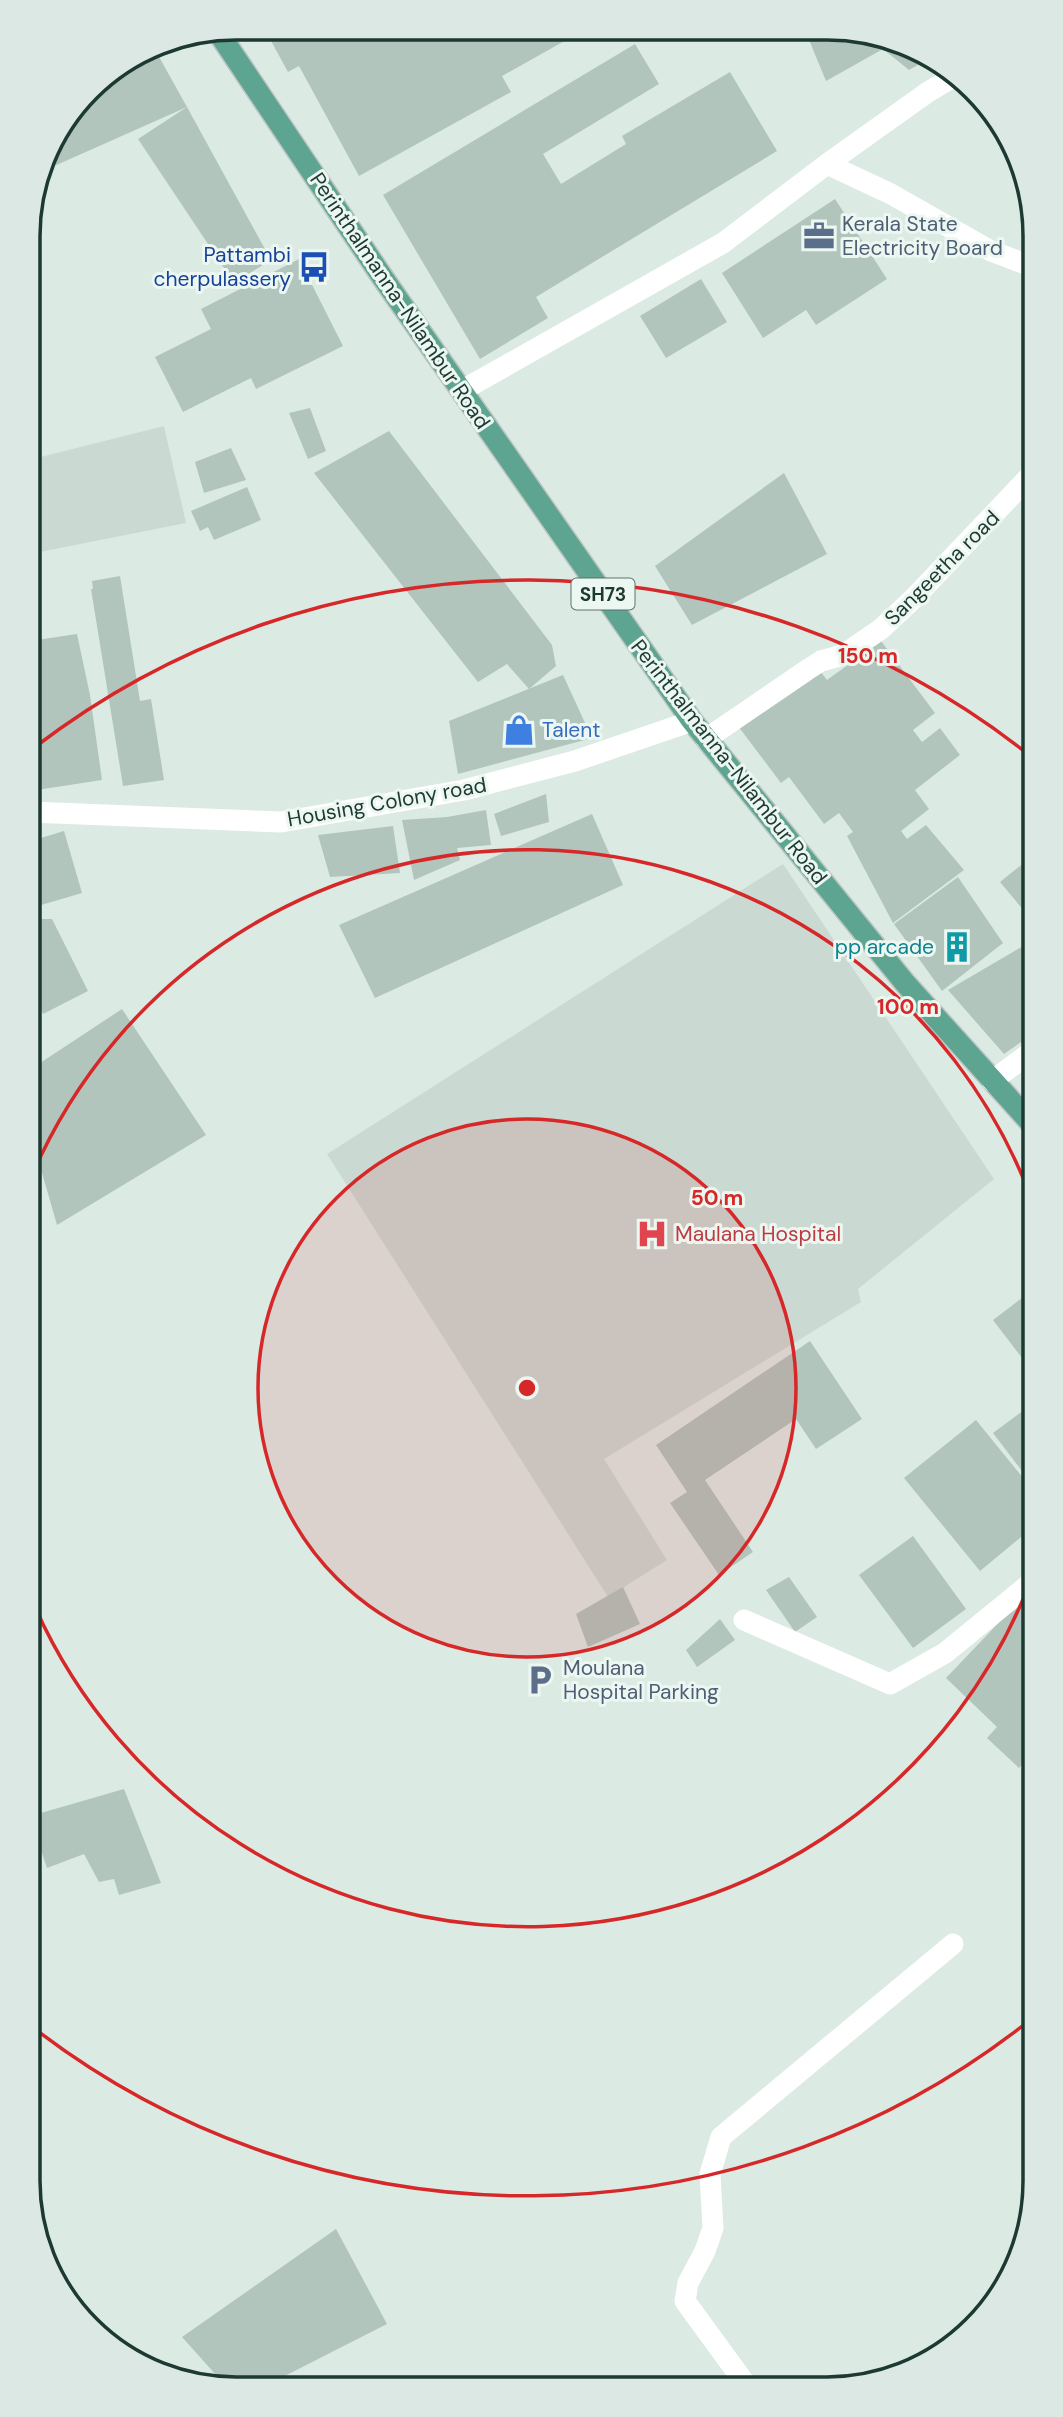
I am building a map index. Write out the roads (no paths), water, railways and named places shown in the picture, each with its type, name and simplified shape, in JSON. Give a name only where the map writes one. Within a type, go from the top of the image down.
[{"type":"main road","name":"Perinthalmanna-Nilambur Road","points":[[224,41],[461,391],[692,721],[887,961],[1023,1115]]},
{"type":"street","points":[[461,391],[723,243],[827,164],[946,82]]},
{"type":"street","points":[[827,164],[891,194],[990,251],[1023,263]]},
{"type":"street","name":"Sangeetha road","points":[[706,739],[821,661],[843,655],[881,629],[914,599],[1023,483]]},
{"type":"street","name":"Housing Colony road","points":[[41,812],[281,822],[464,790],[575,761],[692,721]]},
{"type":"street","points":[[992,1081],[1023,1058]]},
{"type":"street","points":[[744,1620],[890,1684],[945,1653],[1022,1590]]},
{"type":"street","points":[[740,2377],[685,2301],[688,2283],[705,2251],[713,2228],[710,2174],[721,2137],[953,1944]]},
{"type":"place","name":"Kerala State Electricity Board","points":[[819,236]]},
{"type":"place","name":"Pattambi cherpulassery","points":[[314,267]]},
{"type":"place","name":"Talent","points":[[519,730]]},
{"type":"place","name":"pp arcade","points":[[957,947]]},
{"type":"place","name":"Maulana Hospital","points":[[652,1234]]},
{"type":"place","name":"Moulana Hospital Parking","points":[[540,1680]]}]
